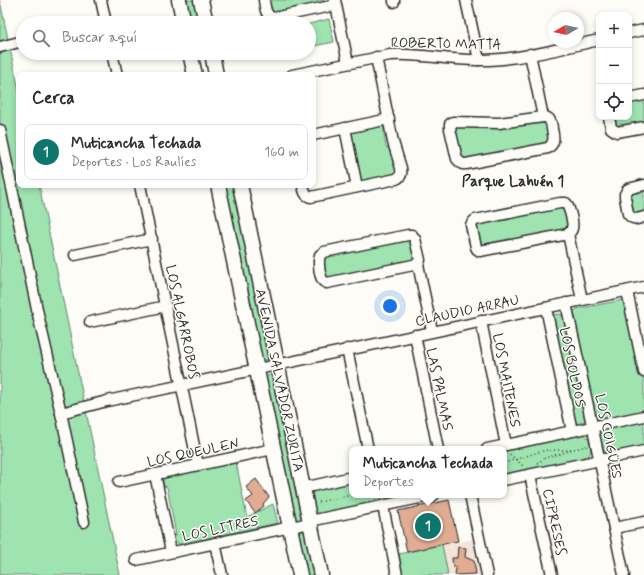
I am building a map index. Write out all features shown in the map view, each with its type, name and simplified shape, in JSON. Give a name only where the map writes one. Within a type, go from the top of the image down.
[{"type":"main road","points":[[179,0],[182,16]]},
{"type":"main road","points":[[201,0],[204,16]]},
{"type":"main road","points":[[192,60],[194,72]]},
{"type":"main road","points":[[213,60],[215,72]]},
{"type":"main road","name":"AVENIDA SALVADOR ZURITA","points":[[219,188],[300,575]]},
{"type":"main road","name":"AVENIDA SALVADOR ZURITA","points":[[241,188],[321,575]]},
{"type":"street","points":[[101,0],[104,16]]},
{"type":"street","points":[[264,0],[266,13],[269,16]]},
{"type":"street","points":[[466,0],[479,60]]},
{"type":"street","points":[[281,16],[335,2],[348,63]]},
{"type":"street","points":[[632,32],[644,30]]},
{"type":"street","name":"ROBERTO MATTA","points":[[306,72],[376,57],[406,54],[479,60],[498,60],[596,41]]},
{"type":"street","points":[[0,47],[16,43]]},
{"type":"street","points":[[530,54],[543,117]]},
{"type":"street","points":[[303,188],[304,192],[311,197],[396,179],[401,176],[402,172],[393,142],[376,57]]},
{"type":"street","points":[[114,60],[116,72]]},
{"type":"street","points":[[632,97],[644,95]]},
{"type":"street","points":[[543,117],[550,121],[554,137],[553,143],[548,148],[466,164],[462,164],[457,160],[450,129],[450,124],[453,122],[499,123],[543,117]]},
{"type":"street","points":[[316,134],[389,119]]},
{"type":"street","points":[[609,120],[611,128],[617,132],[644,127]]},
{"type":"street","points":[[345,128],[357,187]]},
{"type":"street","points":[[0,130],[15,181]]},
{"type":"street","points":[[644,185],[628,189],[625,194],[625,198],[628,214],[631,217],[637,219],[644,217]]},
{"type":"street","points":[[16,188],[39,319],[62,413],[84,522]]},
{"type":"street","name":"LOS ALGARROBOS","points":[[141,188],[198,465]]},
{"type":"street","points":[[566,203],[569,207],[573,227],[568,234],[480,251],[476,248],[471,225],[475,220],[566,203]]},
{"type":"street","points":[[568,234],[582,300]]},
{"type":"street","points":[[418,264],[330,283],[325,282],[322,278],[318,260],[320,255],[324,252],[412,235],[415,239],[420,260],[418,264],[432,332]]},
{"type":"street","points":[[75,255],[152,239]]},
{"type":"street","name":"CLAUDIO ARRAU","points":[[62,413],[107,401],[256,368],[644,287]]},
{"type":"street","points":[[627,291],[644,372]]},
{"type":"street","name":"LOS COIGÜES","points":[[566,303],[624,575]]},
{"type":"street","points":[[90,322],[166,306]]},
{"type":"street","name":"LOS BOLDOS","points":[[546,308],[572,431]]},
{"type":"street","name":"LOS MAITENES","points":[[481,321],[506,445]]},
{"type":"street","name":"LAS PALMAS","points":[[414,335],[437,446]]},
{"type":"street","points":[[347,349],[367,446]]},
{"type":"street","points":[[501,446],[644,416]]},
{"type":"street","name":"LOS QUEULEN","points":[[119,482],[273,449]]},
{"type":"street","points":[[507,479],[529,472],[644,451]]},
{"type":"street","name":"CIPRESES","points":[[529,472],[552,575]]},
{"type":"street","points":[[154,474],[171,552]]},
{"type":"street","points":[[303,488],[349,478]]},
{"type":"street","name":"LOS LITRES","points":[[136,560],[290,528],[310,522],[420,498]]},
{"type":"street","points":[[471,498],[486,575]]},
{"type":"street","points":[[383,506],[397,575]]},
{"type":"street","points":[[614,528],[644,522]]},
{"type":"street","points":[[215,543],[222,575]]},
{"type":"path","points":[[507,451],[529,472],[535,464],[545,458],[596,444]]},
{"type":"path","points":[[507,462],[548,450],[570,450]]},
{"type":"path","points":[[315,502],[349,496]]},
{"type":"shaded area","points":[[473,539],[481,575],[448,575],[442,546]]},
{"type":"green space","points":[[184,0],[195,0],[198,16],[187,16]]},
{"type":"green space","points":[[267,0],[329,0],[328,2],[273,15]]},
{"type":"green space","points":[[0,1],[16,77],[16,188],[40,188],[120,575],[0,575]]},
{"type":"green space","points":[[329,19],[334,42],[316,46],[316,22]]},
{"type":"green space","points":[[644,98],[644,124],[617,129],[612,120],[632,120],[632,100]]},
{"type":"green space","points":[[544,119],[548,122],[550,143],[462,161],[454,127]]},
{"type":"green space","points":[[384,125],[386,147],[391,147],[398,175],[360,183],[349,133],[351,131]]},
{"type":"green space","points":[[224,188],[235,188],[269,358],[265,360],[261,359]]},
{"type":"green space","points":[[644,188],[644,214],[633,215],[628,193]]},
{"type":"green space","points":[[564,205],[569,225],[568,230],[480,248],[475,223]]},
{"type":"green space","points":[[410,238],[417,259],[326,280],[322,257]]},
{"type":"green space","points":[[626,300],[627,303],[644,383],[644,412],[601,421],[597,420],[595,417],[573,314],[576,309]]},
{"type":"green space","points":[[559,314],[565,319],[585,419],[582,424],[575,426],[552,315]]},
{"type":"green space","points":[[269,375],[273,376],[303,520],[296,522],[265,378]]},
{"type":"green space","points":[[644,421],[644,446],[610,453],[606,453],[604,451],[600,439],[603,429]]},
{"type":"green space","points":[[580,433],[587,437],[591,444],[590,453],[585,459],[507,475],[507,449]]},
{"type":"green space","points":[[236,462],[247,517],[273,504],[278,523],[180,544],[176,542],[174,538],[176,535],[167,487],[164,486],[164,479],[167,477]]},
{"type":"green space","points":[[349,483],[349,498],[396,498],[319,514],[314,512],[311,495],[314,490]]},
{"type":"green space","points":[[303,531],[306,532],[316,575],[304,575],[297,533]]},
{"type":"green space","points":[[442,544],[448,575],[403,575],[399,554]]},
{"type":"building","points":[[256,479],[269,497],[263,504],[264,506],[255,513],[246,501],[253,496],[246,487]]},
{"type":"building","points":[[449,500],[458,541],[407,552],[398,511]]},
{"type":"building","points":[[458,547],[466,548],[465,557],[474,561],[476,574],[455,575],[456,567],[453,567],[452,558],[457,558]]},
{"type":"place","name":"Muticancha Techada","points":[[428,526]]},
{"type":"district","name":"Parque Lahuén 1","points":[[513,181]]}]
